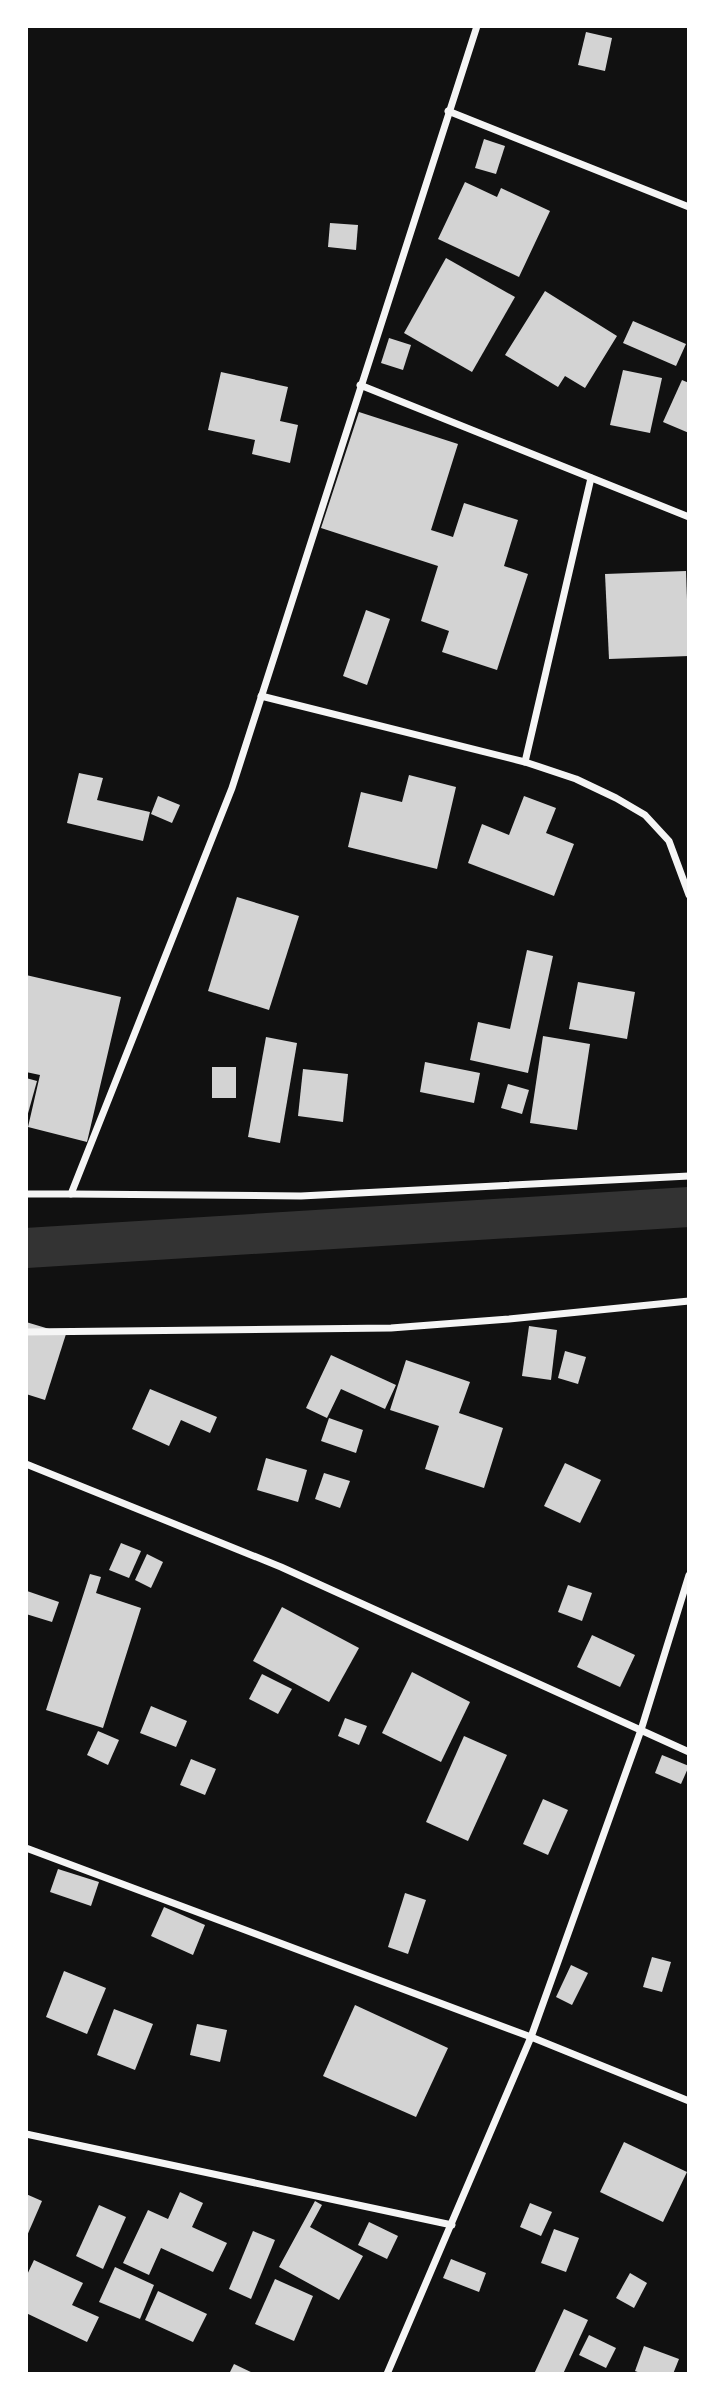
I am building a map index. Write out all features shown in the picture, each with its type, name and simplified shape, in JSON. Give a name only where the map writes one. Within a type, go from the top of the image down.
[{"type":"street","points":[[71,1194],[232,788],[477,26]]},
{"type":"street","points":[[448,111],[689,207]]},
{"type":"street","points":[[360,385],[689,517]]},
{"type":"street","points":[[525,762],[590,478]]},
{"type":"street","points":[[261,696],[525,762],[576,779],[645,815],[669,841],[689,894]]},
{"type":"street","points":[[26,1194],[301,1196],[689,1175]]},
{"type":"street","points":[[26,1332],[391,1328],[509,1320],[689,1301]]},
{"type":"street","points":[[26,1464],[281,1567],[689,1752]]},
{"type":"street","points":[[387,2374],[531,2037],[641,1730],[689,1576]]},
{"type":"street","points":[[26,1848],[531,2037],[689,2101]]},
{"type":"street","points":[[26,2134],[452,2225]]},
{"type":"building","points":[[586,32],[612,38],[605,71],[578,65]]},
{"type":"building","points":[[484,139],[505,146],[496,174],[475,168]]},
{"type":"building","points":[[465,182],[497,197],[501,188],[550,211],[519,277],[438,239]]},
{"type":"building","points":[[330,223],[358,225],[356,250],[328,247]]},
{"type":"building","points":[[446,258],[515,297],[472,372],[404,333]]},
{"type":"building","points":[[545,291],[617,336],[585,388],[565,376],[558,387],[505,355]]},
{"type":"building","points":[[633,321],[686,344],[676,366],[623,343]]},
{"type":"building","points":[[389,338],[411,345],[403,370],[381,363]]},
{"type":"building","points":[[623,370],[662,378],[650,433],[610,425]]},
{"type":"building","points":[[221,372],[288,387],[280,421],[298,425],[290,463],[252,454],[255,440],[208,430]]},
{"type":"building","points":[[682,380],[689,383],[689,433],[663,422]]},
{"type":"building","points":[[359,412],[458,444],[431,530],[453,537],[464,503],[518,520],[504,566],[528,574],[497,670],[442,652],[449,631],[421,621],[438,566],[321,528]]},
{"type":"building","points":[[686,571],[689,656],[609,659],[605,574]]},
{"type":"building","points":[[366,610],[390,619],[367,685],[343,676]]},
{"type":"building","points":[[79,773],[103,778],[97,800],[150,812],[143,841],[67,823]]},
{"type":"building","points":[[409,775],[456,787],[437,869],[348,847],[361,792],[402,802]]},
{"type":"building","points":[[158,796],[180,805],[172,823],[151,814]]},
{"type":"building","points":[[524,796],[556,808],[546,833],[574,844],[554,896],[468,863],[482,824],[509,835]]},
{"type":"building","points":[[237,897],[299,916],[269,1010],[208,991]]},
{"type":"building","points":[[527,950],[553,956],[528,1073],[470,1060],[478,1022],[510,1029]]},
{"type":"building","points":[[26,975],[121,997],[87,1142],[28,1127],[40,1075],[26,1072]]},
{"type":"building","points":[[578,982],[635,992],[627,1039],[569,1029]]},
{"type":"building","points":[[543,1036],[590,1044],[577,1130],[530,1123]]},
{"type":"building","points":[[266,1037],[297,1043],[280,1143],[248,1137]]},
{"type":"building","points":[[425,1062],[480,1073],[474,1103],[420,1092]]},
{"type":"building","points":[[212,1067],[236,1067],[236,1098],[212,1098]]},
{"type":"building","points":[[303,1069],[348,1074],[343,1122],[298,1116]]},
{"type":"building","points":[[26,1078],[37,1081],[27,1117],[26,1117]]},
{"type":"building","points":[[508,1084],[529,1090],[522,1114],[501,1108]]},
{"type":"building","points":[[26,1322],[66,1334],[45,1400],[26,1394]]},
{"type":"building","points":[[529,1326],[557,1330],[551,1380],[522,1376]]},
{"type":"building","points":[[565,1351],[586,1357],[578,1384],[558,1378]]},
{"type":"building","points":[[331,1355],[396,1385],[385,1409],[341,1389],[327,1418],[306,1408]]},
{"type":"building","points":[[406,1360],[470,1382],[459,1413],[503,1428],[484,1488],[425,1469],[439,1426],[390,1410]]},
{"type":"building","points":[[150,1389],[217,1417],[210,1433],[181,1420],[169,1446],[132,1429]]},
{"type":"building","points":[[329,1418],[363,1430],[356,1453],[321,1441]]},
{"type":"building","points":[[266,1458],[307,1470],[298,1502],[257,1490]]},
{"type":"building","points":[[565,1463],[601,1480],[580,1523],[544,1506]]},
{"type":"building","points":[[324,1473],[350,1481],[340,1508],[315,1499]]},
{"type":"building","points":[[121,1543],[141,1551],[129,1578],[109,1570]]},
{"type":"building","points":[[147,1554],[163,1562],[151,1588],[135,1580]]},
{"type":"building","points":[[90,1574],[101,1577],[96,1593],[141,1608],[103,1728],[46,1710]]},
{"type":"building","points":[[568,1585],[592,1593],[582,1621],[558,1612]]},
{"type":"building","points":[[27,1591],[59,1602],[52,1622],[26,1614]]},
{"type":"building","points":[[282,1607],[359,1648],[329,1702],[253,1661]]},
{"type":"building","points":[[592,1635],[635,1655],[620,1687],[577,1667]]},
{"type":"building","points":[[412,1672],[470,1702],[441,1762],[382,1733]]},
{"type":"building","points":[[262,1674],[292,1689],[278,1714],[249,1699]]},
{"type":"building","points":[[151,1706],[187,1721],[176,1747],[140,1733]]},
{"type":"building","points":[[345,1718],[367,1726],[359,1745],[338,1736]]},
{"type":"building","points":[[98,1731],[119,1740],[108,1765],[87,1755]]},
{"type":"building","points":[[464,1736],[507,1755],[468,1841],[426,1822]]},
{"type":"building","points":[[662,1755],[689,1766],[681,1784],[655,1773]]},
{"type":"building","points":[[191,1759],[216,1769],[205,1795],[180,1785]]},
{"type":"building","points":[[543,1799],[568,1810],[548,1855],[523,1844]]},
{"type":"building","points":[[58,1869],[99,1882],[91,1906],[50,1892]]},
{"type":"building","points":[[405,1893],[426,1900],[408,1954],[388,1947]]},
{"type":"building","points":[[164,1907],[205,1925],[193,1955],[151,1936]]},
{"type":"building","points":[[652,1957],[671,1962],[662,1992],[643,1987]]},
{"type":"building","points":[[571,1965],[588,1973],[572,2005],[556,1997]]},
{"type":"building","points":[[64,1971],[106,1988],[87,2034],[46,2017]]},
{"type":"building","points":[[355,2005],[448,2048],[416,2117],[323,2076]]},
{"type":"building","points":[[114,2009],[153,2024],[135,2070],[97,2055]]},
{"type":"building","points":[[197,2024],[227,2030],[220,2062],[190,2055]]},
{"type":"building","points":[[624,2142],[687,2172],[663,2222],[600,2192]]},
{"type":"building","points":[[180,2192],[203,2203],[192,2227],[227,2243],[213,2272],[161,2248],[149,2275],[123,2263],[148,2210],[168,2219]]},
{"type":"building","points":[[26,2194],[42,2201],[26,2238]]},
{"type":"building","points":[[315,2201],[322,2205],[310,2227],[363,2256],[339,2300],[279,2267]]},
{"type":"building","points":[[530,2203],[552,2212],[541,2236],[520,2227]]},
{"type":"building","points":[[99,2205],[126,2217],[103,2269],[76,2256]]},
{"type":"building","points":[[369,2222],[398,2236],[387,2259],[358,2245]]},
{"type":"building","points":[[554,2229],[579,2238],[566,2272],[541,2263]]},
{"type":"building","points":[[253,2231],[275,2240],[251,2299],[229,2289]]},
{"type":"building","points":[[451,2259],[486,2273],[479,2292],[443,2278]]},
{"type":"building","points":[[34,2260],[83,2283],[72,2305],[99,2317],[87,2342],[26,2313],[26,2277]]},
{"type":"building","points":[[115,2267],[154,2285],[140,2319],[99,2302]]},
{"type":"building","points":[[630,2273],[647,2283],[634,2308],[616,2298]]},
{"type":"building","points":[[275,2279],[313,2296],[294,2341],[255,2324]]},
{"type":"building","points":[[158,2291],[207,2314],[193,2342],[145,2320]]},
{"type":"building","points":[[564,2309],[588,2320],[563,2374],[534,2374]]},
{"type":"building","points":[[589,2335],[616,2348],[606,2368],[579,2355]]},
{"type":"building","points":[[644,2346],[679,2359],[673,2374],[643,2374],[635,2371]]},
{"type":"building","points":[[234,2364],[255,2374],[229,2374]]},
{"type":"waterway","points":[[26,1248],[689,1207]]}]
